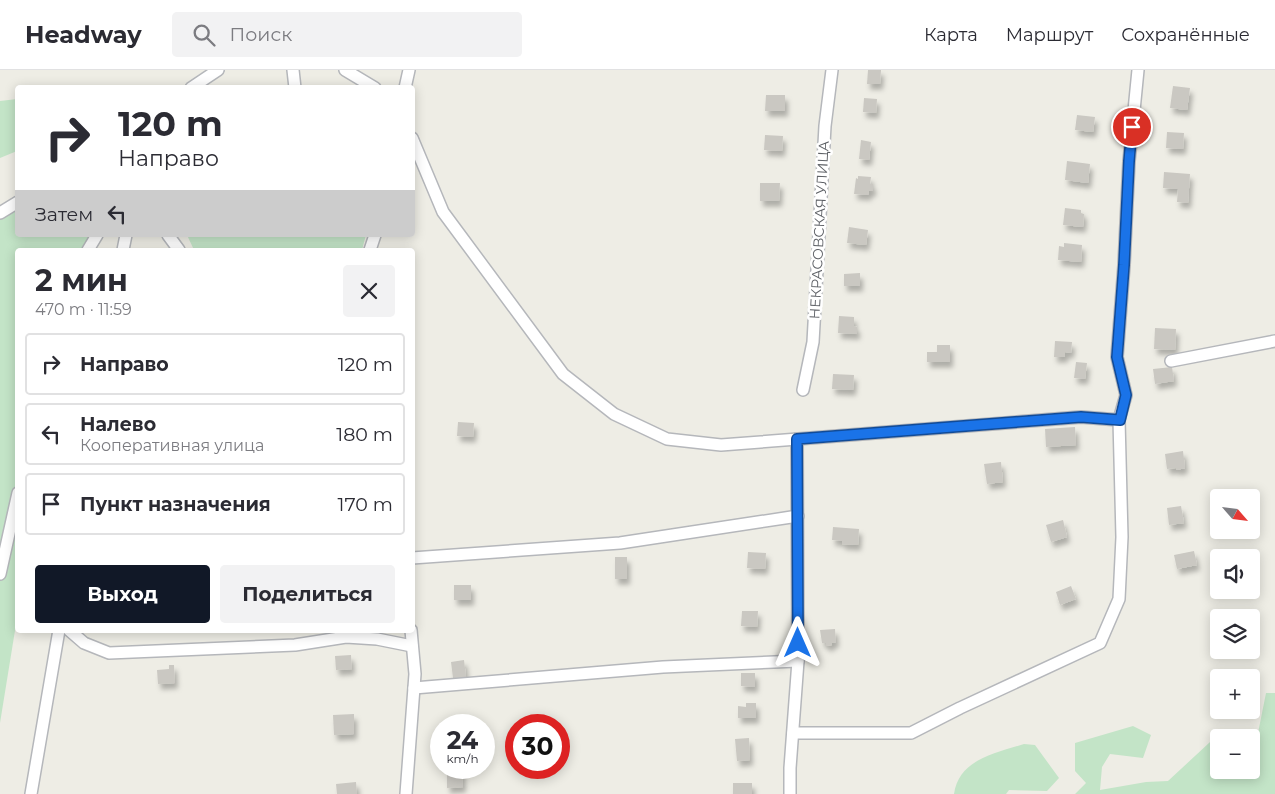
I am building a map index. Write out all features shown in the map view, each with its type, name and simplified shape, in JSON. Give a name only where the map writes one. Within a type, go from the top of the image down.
[{"type":"street","points":[[196,85],[218,70]]},
{"type":"street","points":[[293,70],[295,85]]},
{"type":"street","points":[[345,70],[370,85]]},
{"type":"street","points":[[406,85],[408,70]]},
{"type":"street","name":"НЕКРАСОВСКАЯ УЛИЦА","points":[[803,390],[813,342],[825,126],[832,70]]},
{"type":"street","points":[[793,733],[911,733],[960,708],[1100,643],[1119,599],[1122,537],[1120,420],[1126,395],[1117,357],[1129,161],[1138,70]]},
{"type":"street","points":[[415,145],[443,212],[563,374],[614,414],[667,439],[721,445],[1081,417],[1120,420]]},
{"type":"street","points":[[0,213],[15,204]]},
{"type":"street","points":[[89,248],[96,237]]},
{"type":"street","points":[[169,237],[178,248]]},
{"type":"street","points":[[1172,361],[1275,341]]},
{"type":"street","points":[[790,794],[790,768],[798,661],[797,439]]},
{"type":"street","points":[[0,574],[15,506]]},
{"type":"street","points":[[415,558],[620,543],[798,516]]},
{"type":"street","points":[[32,794],[59,633]]},
{"type":"street","points":[[72,633],[84,643],[109,653],[295,646],[346,637],[377,639],[412,646]]},
{"type":"street","points":[[406,794],[415,674],[411,633]]},
{"type":"street","points":[[414,688],[663,667],[798,661]]},
{"type":"green space","points":[[15,99],[15,152],[0,158],[0,101]]},
{"type":"green space","points":[[15,209],[15,237],[95,237],[84,248],[15,248],[15,630],[0,723],[0,220]]},
{"type":"green space","points":[[188,237],[365,237],[363,248],[193,248]]},
{"type":"green space","points":[[1266,693],[1275,693],[1275,794],[1075,794],[1086,783],[1075,771],[1075,743],[1133,726],[1151,735],[1143,758],[1110,754],[1102,767],[1100,790],[1146,782],[1168,781],[1210,742],[1210,779],[1260,779],[1259,729]]},
{"type":"green space","points":[[1024,744],[1035,745],[1059,778],[1047,791],[1009,790],[1006,794],[954,794],[957,782],[971,765],[980,759]]},
{"type":"building","points":[[868,70],[881,70],[880,84],[867,84]]},
{"type":"building","points":[[1173,86],[1190,88],[1187,110],[1170,108]]},
{"type":"building","points":[[766,95],[785,95],[785,111],[765,111]]},
{"type":"building","points":[[864,98],[877,99],[876,113],[863,112]]},
{"type":"building","points":[[1077,115],[1095,117],[1093,132],[1075,130]]},
{"type":"building","points":[[1167,132],[1184,133],[1183,149],[1166,148]]},
{"type":"building","points":[[765,135],[783,136],[782,151],[764,150]]},
{"type":"building","points":[[861,140],[871,142],[869,160],[859,159]]},
{"type":"building","points":[[1067,161],[1090,164],[1088,183],[1065,180]]},
{"type":"building","points":[[1164,172],[1190,174],[1188,203],[1177,202],[1178,189],[1163,188]]},
{"type":"building","points":[[858,176],[871,177],[870,184],[873,184],[873,191],[869,191],[868,195],[854,194],[856,178],[858,179]]},
{"type":"building","points":[[760,183],[780,183],[779,201],[760,201]]},
{"type":"building","points":[[1065,208],[1081,210],[1081,213],[1084,214],[1083,227],[1063,225]]},
{"type":"building","points":[[849,227],[868,230],[866,245],[847,243]]},
{"type":"building","points":[[1064,243],[1082,245],[1081,262],[1058,260],[1059,246],[1064,247]]},
{"type":"building","points":[[860,273],[860,286],[844,286],[844,274]]},
{"type":"building","points":[[839,316],[854,317],[854,326],[857,327],[857,334],[838,333]]},
{"type":"building","points":[[1155,328],[1176,329],[1175,350],[1154,349]]},
{"type":"building","points":[[1055,341],[1072,342],[1071,353],[1065,352],[1065,357],[1054,357]]},
{"type":"building","points":[[937,345],[950,345],[950,362],[927,362],[927,352],[937,352]]},
{"type":"building","points":[[1076,362],[1087,363],[1085,379],[1074,378]]},
{"type":"building","points":[[1172,367],[1174,381],[1155,384],[1153,369]]},
{"type":"building","points":[[833,374],[854,375],[853,390],[832,389]]},
{"type":"building","points":[[458,422],[474,423],[473,437],[457,436]]},
{"type":"building","points":[[1075,427],[1076,445],[1046,447],[1045,429]]},
{"type":"building","points":[[1183,451],[1185,468],[1177,470],[1176,468],[1167,469],[1165,454]]},
{"type":"building","points":[[1001,462],[1003,482],[987,484],[984,464]]},
{"type":"building","points":[[1181,506],[1184,523],[1169,525],[1167,508]]},
{"type":"building","points":[[1063,520],[1067,537],[1051,542],[1046,525]]},
{"type":"building","points":[[833,527],[859,529],[858,545],[842,544],[842,541],[832,540]]},
{"type":"building","points":[[1194,551],[1197,565],[1177,569],[1174,555]]},
{"type":"building","points":[[748,552],[766,553],[765,569],[747,568]]},
{"type":"building","points":[[615,557],[627,557],[627,579],[615,579]]},
{"type":"building","points":[[454,585],[471,585],[471,600],[454,600]]},
{"type":"building","points":[[1071,586],[1076,599],[1060,605],[1056,592]]},
{"type":"building","points":[[742,611],[758,611],[757,627],[741,626]]},
{"type":"building","points":[[835,629],[836,642],[826,646],[826,643],[822,643],[820,630]]},
{"type":"building","points":[[351,655],[352,669],[336,670],[335,656]]},
{"type":"building","points":[[464,660],[466,677],[453,678],[451,662]]},
{"type":"building","points":[[169,665],[174,665],[175,683],[158,684],[157,670],[169,669]]},
{"type":"building","points":[[741,673],[755,673],[755,687],[741,686]]},
{"type":"building","points":[[746,703],[756,703],[756,718],[738,718],[738,706],[746,707]]},
{"type":"building","points":[[354,714],[354,734],[334,735],[333,715]]},
{"type":"building","points":[[749,738],[750,760],[737,761],[735,739]]},
{"type":"building","points":[[447,779],[463,779],[463,787],[447,788]]},
{"type":"building","points":[[356,782],[357,794],[337,794],[336,784]]},
{"type":"building","points":[[733,783],[752,783],[752,794],[733,794]]},
{"type":"route","points":[[798,643],[797,439],[1081,417],[1120,420],[1126,395],[1117,357],[1132,127]]}]
